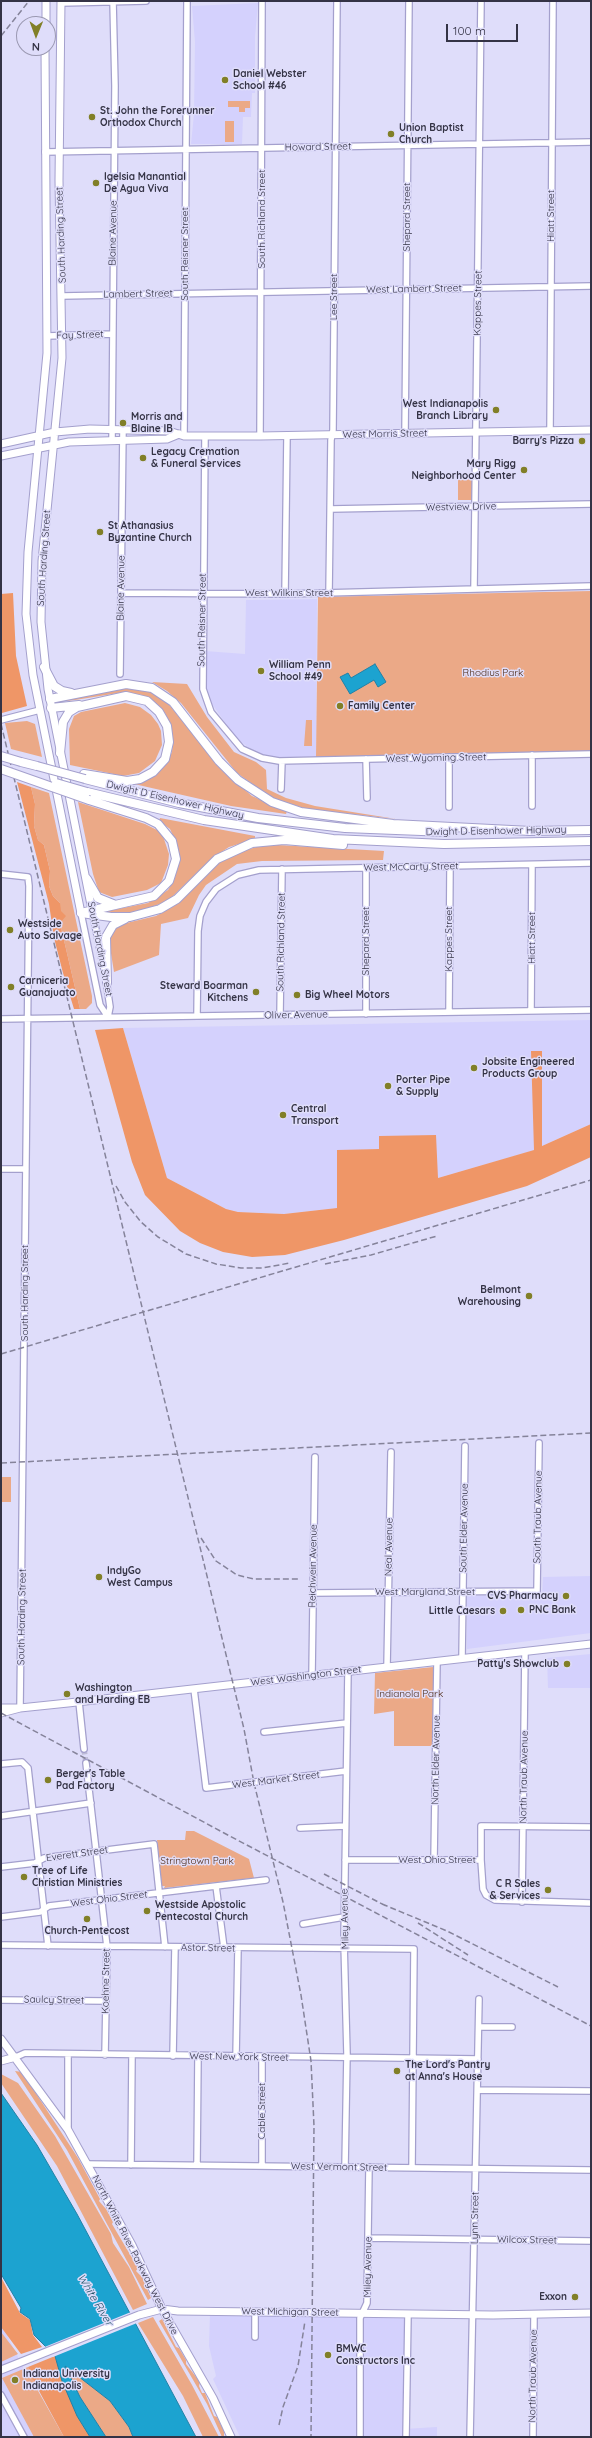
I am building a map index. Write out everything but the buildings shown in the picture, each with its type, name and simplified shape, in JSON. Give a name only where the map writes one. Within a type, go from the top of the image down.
[{"type":"highway","points":[[44,667],[57,689],[75,693]]},
{"type":"highway","points":[[50,699],[126,684],[142,685],[158,691],[173,702],[219,760],[238,780],[266,799],[292,810],[325,817],[379,823],[531,831]]},
{"type":"highway","points":[[1,756],[37,766],[85,776],[123,781],[140,779],[154,772],[162,763],[169,739],[167,726],[162,716],[152,705],[143,699],[123,696],[83,704],[52,708]]},
{"type":"highway","points":[[60,753],[64,720],[71,711],[83,704]]},
{"type":"highway","points":[[1,769],[154,822],[165,830],[174,845],[175,866],[171,877],[163,889],[147,899],[120,904],[93,913]]},
{"type":"highway","name":"Dwight D Eisenhower Highway","points":[[1,769],[175,814],[252,829],[333,839],[414,844],[591,842]]},
{"type":"highway","name":"Dwight D Eisenhower Highway","points":[[85,776],[191,806],[302,824],[412,832],[591,830]]},
{"type":"highway","points":[[107,983],[107,933],[113,925],[130,917],[154,911],[171,903],[214,861],[229,852],[252,843],[276,840],[363,846],[414,844]]},
{"type":"highway","points":[[86,879],[98,898],[109,904],[120,904]]},
{"type":"highway","points":[[81,913],[130,917]]},
{"type":"main road","points":[[46,1],[46,16]]},
{"type":"main road","name":"South Harding Street","points":[[61,2],[59,152],[62,337],[56,432],[41,585],[44,667],[93,913]]},
{"type":"main road","name":"South Harding Street","points":[[46,56],[45,152],[47,336],[40,435],[28,552],[26,600],[30,657],[81,913]]},
{"type":"main road","name":"West Morris Street","points":[[1,444],[56,432],[112,430],[169,431],[181,435],[205,436],[286,436],[591,430]]},
{"type":"main road","name":"West Morris Street","points":[[1,456],[54,445],[167,439],[181,435]]},
{"type":"main road","points":[[40,710],[50,699]]},
{"type":"main road","points":[[40,710],[52,708]]},
{"type":"main road","name":"West Washington Street","points":[[1,1708],[20,1708],[79,1702],[591,1644]]},
{"type":"main road","name":"West Washington Street","points":[[1,1713],[20,1708]]},
{"type":"main road","name":"North White River Parkway West Drive","points":[[1,2039],[16,2057],[68,2130],[138,2256],[162,2309],[210,2392],[231,2437]]},
{"type":"main road","name":"West New York Street","points":[[1,2061],[16,2057]]},
{"type":"main road","name":"West Michigan Street","points":[[1,2370],[152,2311],[162,2309],[408,2314],[534,2315],[591,2313]]},
{"type":"street","name":"Blaine Avenue","points":[[112,441],[114,151],[113,1]]},
{"type":"street","points":[[61,2],[146,1]]},
{"type":"street","name":"South Reisner Street","points":[[181,435],[185,293],[187,1]]},
{"type":"street","name":"South Richland Street","points":[[260,436],[262,292],[262,1]]},
{"type":"street","name":"Lee Street","points":[[329,593],[337,1]]},
{"type":"street","name":"Shepard Street","points":[[405,434],[409,1]]},
{"type":"street","name":"Kappes Street","points":[[474,589],[481,1]]},
{"type":"street","name":"Hiatt Street","points":[[550,431],[553,1]]},
{"type":"street","name":"Howard Street","points":[[45,152],[591,142]]},
{"type":"street","name":"West Lambert Street","points":[[262,292],[591,286]]},
{"type":"street","name":"Lambert Street","points":[[62,296],[262,292]]},
{"type":"street","name":"Fay Street","points":[[47,336],[62,337],[112,334]]},
{"type":"street","name":"Blaine Avenue","points":[[120,674],[123,430]]},
{"type":"street","name":"South Reisner Street","points":[[205,436],[202,683],[207,704],[234,741],[242,748],[262,758],[282,761]]},
{"type":"street","points":[[284,594],[286,436]]},
{"type":"street","name":"Westview Drive","points":[[331,509],[591,504]]},
{"type":"street","points":[[474,589],[591,586]]},
{"type":"street","name":"West Wilkins Street","points":[[121,593],[203,592],[284,594],[474,589]]},
{"type":"street","points":[[1,720],[40,710]]},
{"type":"street","name":"West Wyoming Street","points":[[282,761],[591,754]]},
{"type":"street","points":[[532,756],[532,806]]},
{"type":"street","points":[[449,757],[449,807]]},
{"type":"street","points":[[366,759],[366,798]]},
{"type":"street","points":[[282,761],[282,789]]},
{"type":"street","name":"West McCarty Street","points":[[197,1016],[198,931],[200,916],[213,893],[231,878],[253,870],[591,863]]},
{"type":"street","name":"Hiatt Street","points":[[531,1011],[532,865]]},
{"type":"street","name":"Kappes Street","points":[[449,1012],[450,866]]},
{"type":"street","name":"Shepard Street","points":[[366,868],[366,1014]]},
{"type":"street","name":"South Richland Street","points":[[280,1015],[282,869]]},
{"type":"street","name":"South Harding Street","points":[[1,874],[28,877],[28,1018],[20,1708]]},
{"type":"street","name":"South Harding Street","points":[[81,913],[100,1006],[108,1017]]},
{"type":"street","name":"South Harding Street","points":[[93,913],[107,983],[110,1006],[108,1017]]},
{"type":"street","name":"Oliver Avenue","points":[[1,1019],[591,1010]]},
{"type":"street","points":[[1,1169],[26,1169]]},
{"type":"street","name":"South Traub Avenue","points":[[537,1591],[539,1443]]},
{"type":"street","name":"South Elder Avenue","points":[[462,1658],[465,1446]]},
{"type":"street","name":"Neal Avenue","points":[[387,1667],[391,1452]]},
{"type":"street","name":"Reichwein Avenue","points":[[312,1675],[315,1456]]},
{"type":"street","name":"West Maryland Street","points":[[313,1593],[537,1591]]},
{"type":"street","name":"North Traub Avenue","points":[[522,1902],[525,1651]]},
{"type":"street","name":"North Elder Avenue","points":[[434,1860],[437,1661]]},
{"type":"street","name":"Miley Avenue","points":[[345,2167],[347,2058],[344,1917],[348,1671]]},
{"type":"street","name":"West Market Street","points":[[194,1689],[206,1788],[346,1771]]},
{"type":"street","points":[[79,1702],[84,1749]]},
{"type":"street","points":[[264,1732],[347,1723]]},
{"type":"street","points":[[1,1764],[25,1762],[28,1768],[48,1946]]},
{"type":"street","name":"Koehne Street","points":[[86,1763],[107,1946],[105,2055]]},
{"type":"street","points":[[1,1816],[91,1802]]},
{"type":"street","points":[[300,1828],[345,1826]]},
{"type":"street","name":"West Ohio Street","points":[[345,1860],[481,1860],[481,1826],[591,1827]]},
{"type":"street","name":"Everett Street","points":[[1,1867],[34,1863],[44,1858],[154,1844],[159,1893]]},
{"type":"street","points":[[481,1860],[481,1883],[486,1895],[501,1902],[591,1903]]},
{"type":"street","name":"West Ohio Street","points":[[1,1917],[40,1912],[49,1906],[266,1880]]},
{"type":"street","points":[[216,1886],[224,1948]]},
{"type":"street","points":[[159,1893],[165,1947]]},
{"type":"street","points":[[303,1924],[344,1917]]},
{"type":"street","name":"Astor Street","points":[[1,1945],[414,1949],[413,2059]]},
{"type":"street","points":[[173,2056],[175,1947]]},
{"type":"street","points":[[236,2056],[238,1948]]},
{"type":"street","name":"Lynn Street","points":[[470,2437],[479,1999]]},
{"type":"street","name":"Saulcy Street","points":[[1,2000],[106,2001]]},
{"type":"street","points":[[479,2027],[512,2027]]},
{"type":"street","name":"West New York Street","points":[[16,2057],[21,2054],[68,2054],[478,2059]]},
{"type":"street","points":[[68,2054],[68,2130]]},
{"type":"street","points":[[131,2165],[132,2055]]},
{"type":"street","points":[[197,2165],[198,2056]]},
{"type":"street","name":"Cable Street","points":[[262,2057],[262,2166]]},
{"type":"street","points":[[412,2168],[413,2059]]},
{"type":"street","points":[[478,2090],[591,2091]]},
{"type":"street","name":"West Vermont Street","points":[[87,2164],[591,2170]]},
{"type":"street","name":"Miley Avenue","points":[[360,2437],[360,2318],[367,2302],[369,2167]]},
{"type":"street","name":"Wilcox Street","points":[[368,2238],[591,2241]]},
{"type":"street","points":[[255,2312],[255,2338]]},
{"type":"street","points":[[406,2437],[408,2314]]},
{"type":"street","name":"North Traub Avenue","points":[[533,2437],[534,2315]]},
{"type":"street","points":[[1,2396],[24,2437]]},
{"type":"shaded area","name":"Daniel Webster School #46","points":[[258,3],[255,37],[255,93],[252,93],[251,117],[243,117],[242,144],[191,144],[194,114],[195,42],[192,6]]},
{"type":"shaded area","points":[[13,593],[16,656],[27,706],[2,713],[1,594]]},
{"type":"shaded area","name":"William Penn School #49","points":[[317,599],[316,757],[273,758],[254,752],[235,737],[210,701],[206,687],[205,651],[245,654],[246,600]]},
{"type":"shaded area","points":[[17,782],[31,787],[35,804],[34,826],[38,840],[44,845],[50,871],[49,886],[53,896],[60,903],[61,911],[66,916],[60,923],[80,1009],[74,1009],[63,973],[54,938],[49,904]]},
{"type":"shaded area","points":[[591,1020],[591,1124],[542,1146],[542,1051],[532,1051],[535,1150],[438,1178],[379,1137],[379,1149],[337,1151],[337,1208],[284,1214],[238,1212],[226,1209],[167,1178],[123,1028]]},
{"type":"shaded area","points":[[123,1028],[167,1178],[226,1209],[238,1212],[284,1214],[337,1208],[337,1150],[379,1149],[379,1136],[436,1135],[438,1178],[534,1150],[531,1051],[542,1051],[542,1146],[591,1124],[591,1157],[527,1186],[344,1240],[285,1255],[252,1257],[223,1252],[200,1243],[180,1231],[145,1195],[132,1162],[95,1030]]},
{"type":"shaded area","points":[[591,1576],[591,1633],[467,1649],[467,1596],[542,1595],[543,1577]]},
{"type":"shaded area","points":[[591,1654],[591,1688],[548,1688],[547,1658]]},
{"type":"shaded area","points":[[1,2277],[20,2313],[30,2320],[33,2335],[42,2347],[21,2354],[1,2327]]},
{"type":"shaded area","points":[[210,2314],[405,2318],[404,2429],[437,2427],[437,2437],[240,2437],[213,2379],[216,2376],[209,2346]]},
{"type":"shaded area","name":"Indiana University Indianapolis","points":[[1,2323],[58,2437],[1,2437]]},
{"type":"shaded area","points":[[55,2356],[77,2415],[90,2437],[64,2437],[32,2378],[28,2367]]},
{"type":"green space","points":[[228,101],[250,101],[250,108],[245,108],[245,112],[239,112],[239,107],[228,107]]},
{"type":"green space","points":[[225,121],[234,121],[234,142],[225,142]]},
{"type":"green space","points":[[458,477],[473,477],[473,500],[458,500]]},
{"type":"green space","name":"Rhodius Park","points":[[591,591],[591,751],[316,757],[318,597]]},
{"type":"green space","points":[[152,682],[187,684],[207,717],[234,752],[256,762],[266,770],[267,789],[286,798],[315,806],[396,819],[307,809],[272,798],[237,773],[181,703],[167,691]]},
{"type":"green space","points":[[130,687],[144,689],[162,696],[224,772],[252,796],[287,811],[286,814],[231,806],[134,784],[153,777],[164,767],[172,752],[173,738],[165,713],[153,701],[142,695],[125,692],[66,701],[66,699]]},
{"type":"green space","points":[[125,703],[140,707],[151,715],[158,724],[161,731],[162,745],[155,761],[139,773],[123,776],[70,765],[69,729],[74,716],[81,712]]},
{"type":"green space","points":[[306,720],[312,720],[312,746],[304,746]]},
{"type":"green space","points":[[27,721],[35,724],[42,757],[11,749],[5,723]]},
{"type":"green space","points":[[31,787],[49,793],[92,996],[92,1003],[86,1009],[80,1009],[60,923],[60,903],[53,896],[49,886],[50,871],[44,845],[38,840],[34,826],[35,804]]},
{"type":"green space","points":[[78,802],[145,824],[157,830],[163,836],[169,854],[168,865],[161,883],[147,890],[112,897],[99,892],[93,874]]},
{"type":"green space","points":[[160,818],[255,836],[255,839],[229,847],[211,859],[168,901],[134,913],[106,915],[107,911],[148,903],[168,890],[174,880],[178,867],[176,842],[170,829],[159,821]]},
{"type":"green space","points":[[278,845],[384,851],[383,860],[262,861],[237,864],[206,885],[199,895],[188,918],[161,924],[159,955],[114,972],[109,941],[113,929],[122,924],[156,916],[174,906],[222,860],[239,852],[260,846]]},
{"type":"green space","points":[[1,1477],[11,1477],[11,1502],[1,1502]]},
{"type":"green space","name":"Indianola Park","points":[[433,1667],[435,1669],[434,1746],[394,1746],[394,1711],[374,1714],[375,1673]]},
{"type":"green space","name":"Stringtown Park","points":[[186,1831],[194,1831],[249,1859],[254,1878],[164,1888],[165,1886],[162,1886],[157,1840],[185,1840]]},
{"type":"green space","points":[[15,2071],[22,2072],[78,2158],[100,2199],[99,2201],[106,2209],[113,2222],[112,2224],[138,2268],[136,2271],[142,2277],[151,2298],[148,2300],[67,2150]]},
{"type":"green space","points":[[1,2074],[18,2083],[55,2136],[111,2234],[113,2243],[129,2267],[147,2304],[133,2310],[57,2166],[1,2083]]},
{"type":"green space","points":[[153,2317],[192,2385],[219,2437],[203,2437],[183,2396],[138,2323]]},
{"type":"green space","points":[[162,2319],[176,2347],[179,2348],[186,2360],[186,2364],[200,2382],[199,2386],[202,2393],[205,2393],[214,2416],[217,2417],[224,2431],[224,2437],[222,2437],[207,2404],[159,2321]]},
{"type":"green space","points":[[1,2332],[18,2354],[1,2362]]},
{"type":"green space","points":[[64,2365],[110,2401],[129,2427],[133,2437],[106,2437],[80,2397]]},
{"type":"green space","points":[[28,2367],[37,2389],[64,2437],[34,2437],[2,2378]]},
{"type":"water","points":[[375,664],[386,682],[378,687],[374,680],[350,694],[340,677],[348,673],[351,678]]},
{"type":"water","name":"White River","points":[[1,2093],[37,2145],[77,2214],[196,2437],[133,2437],[129,2427],[110,2401],[65,2366],[80,2397],[106,2437],[90,2437],[77,2416],[62,2381],[55,2356],[34,2335],[30,2319],[20,2312],[21,2308],[1,2274]]},
{"type":"pier","points":[[131,2312],[137,2323],[53,2357],[42,2348]]},
{"type":"tunnel","points":[[84,1749],[86,1763]]},
{"type":"railway","points":[[1,36],[29,1]]},
{"type":"railway","points":[[1,724],[244,1729],[254,1783],[283,1902],[301,1995],[311,2061],[314,2126],[311,2437]]},
{"type":"railway","points":[[1,1354],[591,1180]]},
{"type":"railway","points":[[116,1186],[125,1202],[141,1222],[158,1237],[186,1254],[216,1264],[241,1268],[262,1268],[290,1263]]},
{"type":"railway","points":[[325,1264],[371,1255],[437,1236]]},
{"type":"railway","points":[[1,1463],[591,1433]]},
{"type":"railway","points":[[201,1538],[216,1561],[237,1575],[254,1579],[300,1579]]},
{"type":"railway","points":[[1,1713],[224,1833],[591,2026]]},
{"type":"railway","points":[[324,1874],[386,1906]]},
{"type":"railway","points":[[382,1904],[447,1931],[558,1987]]},
{"type":"railway","points":[[418,1923],[468,1955]]},
{"type":"railway","points":[[279,2425],[283,2407],[298,2366],[305,2321]]},
{"type":"place","name":"Daniel Webster School #46","points":[[225,80]]},
{"type":"place","name":"St. John the Forerunner Orthodox Church","points":[[92,117]]},
{"type":"place","name":"Union Baptist Church","points":[[391,134]]},
{"type":"place","name":"Igelsia Manantial De Agua Viva","points":[[96,183]]},
{"type":"place","name":"West Indianapolis Branch Library","points":[[496,410]]},
{"type":"place","name":"Morris and Blaine IB","points":[[123,423]]},
{"type":"place","name":"Barry's Pizza","points":[[582,441]]},
{"type":"place","name":"Legacy Cremation & Funeral Services","points":[[143,458]]},
{"type":"place","name":"Mary Rigg Neighborhood Center","points":[[524,470]]},
{"type":"place","name":"St Athanasius Byzantine Church","points":[[100,532]]},
{"type":"place","name":"William Penn School #49","points":[[261,671]]},
{"type":"place","name":"Family Center","points":[[340,706]]},
{"type":"place","name":"Westside Auto Salvage","points":[[10,930]]},
{"type":"place","name":"Carniceria Guanajuato","points":[[11,987]]},
{"type":"place","name":"Steward Boarman Kitchens","points":[[256,992]]},
{"type":"place","name":"Big Wheel Motors","points":[[297,995]]},
{"type":"place","name":"Jobsite Engineered Products Group","points":[[474,1068]]},
{"type":"place","name":"Porter Pipe & Supply","points":[[388,1086]]},
{"type":"place","name":"Central Transport","points":[[283,1115]]},
{"type":"place","name":"Belmont Warehousing","points":[[529,1296]]},
{"type":"place","name":"IndyGo West Campus","points":[[99,1577]]},
{"type":"place","name":"CVS Pharmacy","points":[[566,1596]]},
{"type":"place","name":"PNC Bank","points":[[521,1610]]},
{"type":"place","name":"Little Caesars","points":[[503,1611]]},
{"type":"place","name":"Patty's Showclub","points":[[567,1664]]},
{"type":"place","name":"Washington and Harding EB","points":[[67,1694]]},
{"type":"place","name":"Berger's Table Pad Factory","points":[[48,1780]]},
{"type":"place","name":"Tree of Life Christian Ministries","points":[[24,1877]]},
{"type":"place","name":"C R Sales & Services","points":[[548,1890]]},
{"type":"place","name":"Westside Apostolic Pentecostal Church","points":[[147,1911]]},
{"type":"place","name":"Church-Pentecost","points":[[87,1919]]},
{"type":"place","name":"The Lord's Pantry at Anna's House","points":[[397,2071]]},
{"type":"place","name":"Exxon","points":[[575,2297]]},
{"type":"place","name":"BMWC Constructors Inc","points":[[328,2355]]},
{"type":"place","name":"Indiana University Indianapolis","points":[[15,2380]]}]
